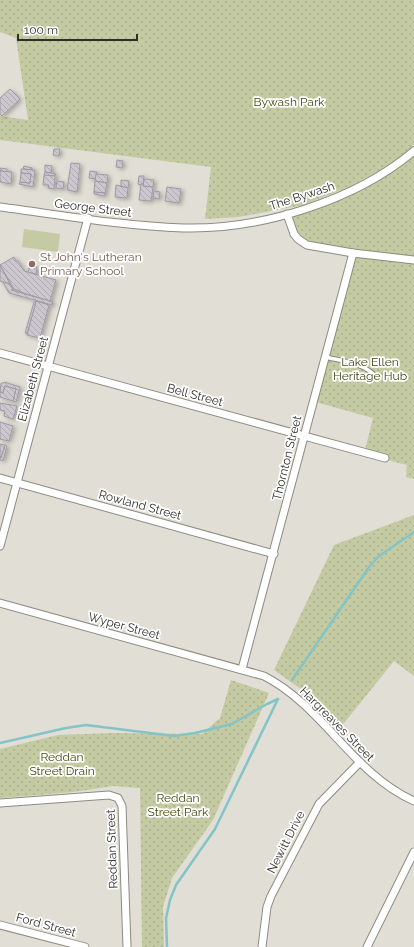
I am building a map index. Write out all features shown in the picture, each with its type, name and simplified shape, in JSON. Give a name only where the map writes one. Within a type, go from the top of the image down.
[{"type":"street","name":"The Bywash","points":[[184,228],[230,225],[287,214],[325,202],[362,186],[399,163],[414,151]]},
{"type":"street","name":"George Street","points":[[0,207],[144,226],[184,228]]},
{"type":"street","points":[[287,214],[294,234],[302,243],[314,247],[353,253],[414,260]]},
{"type":"street","name":"Elizabeth Street","points":[[0,546],[88,218]]},
{"type":"street","name":"Thornton Street","points":[[242,670],[274,554],[303,436],[353,253]]},
{"type":"street","name":"Bell Street","points":[[0,353],[385,458]]},
{"type":"street","name":"Rowland Street","points":[[0,478],[274,554]]},
{"type":"street","name":"Wyper Street","points":[[0,603],[242,670]]},
{"type":"street","name":"Hargreaves Street","points":[[242,670],[270,679],[287,690],[381,781],[414,801]]},
{"type":"street","name":"Newitt Drive","points":[[262,947],[267,907],[271,896],[312,814],[325,796],[360,762]]},
{"type":"street","name":"Reddan Street","points":[[0,802],[109,795],[118,798],[122,806],[127,947]]},
{"type":"street","points":[[366,947],[414,852]]},
{"type":"street","name":"Ford Street","points":[[0,925],[86,947]]},
{"type":"lane","points":[[325,357],[365,367],[377,378]]},
{"type":"green space","name":"Bywash Park","points":[[0,0],[414,0],[414,146],[400,159],[351,186],[303,205],[239,217],[205,219],[211,167],[0,140],[0,116],[28,120],[16,38],[0,32]]},
{"type":"green space","name":"Lake Ellen Heritage Hub","points":[[414,152],[414,479],[406,477],[407,465],[364,454],[373,418],[312,401],[352,254],[302,243],[287,215],[345,194]]},
{"type":"green space","points":[[24,229],[60,234],[58,252],[22,247]]},
{"type":"green space","points":[[414,515],[414,676],[394,661],[340,728],[305,692],[274,670],[334,545]]},
{"type":"green space","points":[[231,680],[269,693],[213,820],[172,878],[163,907],[164,947],[142,947],[140,788],[113,786],[73,792],[0,798],[0,749],[58,735],[113,733],[202,734],[220,718]]},
{"type":"building","points":[[10,89],[20,99],[2,116],[0,114],[0,98]]},
{"type":"building","points":[[54,149],[60,149],[59,156],[53,155]]},
{"type":"building","points":[[117,160],[123,161],[122,168],[116,167]]},
{"type":"building","points":[[71,163],[80,164],[77,192],[67,190]]},
{"type":"building","points":[[45,165],[52,166],[51,173],[45,172]]},
{"type":"building","points":[[24,166],[32,168],[32,170],[23,169]]},
{"type":"building","points":[[0,168],[7,169],[7,172],[0,171]]},
{"type":"building","points":[[21,169],[35,170],[33,187],[19,184],[20,182],[30,183],[31,174],[21,173]]},
{"type":"building","points":[[0,171],[12,172],[11,184],[0,182]]},
{"type":"building","points":[[90,171],[97,172],[96,179],[89,178]]},
{"type":"building","points":[[45,172],[56,174],[55,176],[44,175]]},
{"type":"building","points":[[21,173],[31,174],[30,183],[20,182]]},
{"type":"building","points":[[96,174],[108,175],[107,183],[95,181]]},
{"type":"building","points":[[44,175],[55,176],[54,189],[48,188],[49,185],[43,185]]},
{"type":"building","points":[[139,176],[144,176],[143,184],[141,185],[138,184]]},
{"type":"building","points":[[144,179],[154,180],[153,187],[143,186]]},
{"type":"building","points":[[121,180],[129,181],[128,188],[121,186]]},
{"type":"building","points":[[57,181],[64,182],[63,189],[56,188]]},
{"type":"building","points":[[95,181],[107,183],[105,193],[94,192]]},
{"type":"building","points":[[141,184],[143,184],[143,186],[153,187],[151,201],[139,200]]},
{"type":"building","points":[[116,185],[128,188],[127,198],[115,197]]},
{"type":"building","points":[[167,187],[181,189],[179,203],[165,201]]},
{"type":"building","points":[[154,191],[160,192],[159,199],[153,198]]},
{"type":"building","points":[[94,192],[105,193],[105,196],[94,194]]},
{"type":"building","points":[[14,257],[24,271],[56,280],[50,301],[14,289],[0,265]]},
{"type":"building","points":[[0,265],[10,284],[0,281]]},
{"type":"building","points":[[30,265],[37,267],[36,274],[28,272]]},
{"type":"building","points":[[3,282],[10,284],[13,289],[11,290],[53,302],[52,305],[9,293]]},
{"type":"building","points":[[36,301],[49,305],[40,338],[27,335]]},
{"type":"building","points":[[34,302],[36,302],[27,334],[25,333]]},
{"type":"building","points":[[4,382],[20,387],[16,402],[13,401],[16,389],[5,386],[3,393],[0,392],[1,383]]},
{"type":"building","points":[[5,386],[16,389],[13,401],[0,397],[0,392],[3,393]]},
{"type":"building","points":[[0,403],[17,406],[13,419],[4,416],[5,411],[0,410]]},
{"type":"building","points":[[0,422],[13,426],[9,441],[0,439]]},
{"type":"building","points":[[0,444],[5,445],[1,458],[0,457]]},
{"type":"building","points":[[5,445],[7,446],[3,461],[0,460],[0,457],[1,458]]},
{"type":"waterway","points":[[292,680],[369,567],[379,556],[414,532]]},
{"type":"waterway","points":[[0,743],[86,725],[174,736],[195,733],[232,724],[278,699]]},
{"type":"waterway","points":[[167,947],[166,918],[170,900],[176,885],[215,829],[278,699]]},
{"type":"place","name":"St John's Lutheran Primary School","points":[[32,264]]},
{"type":"park label","name":"Reddan Street Drain","points":[[62,764]]},
{"type":"park label","name":"Reddan Street Park","points":[[178,805]]}]
